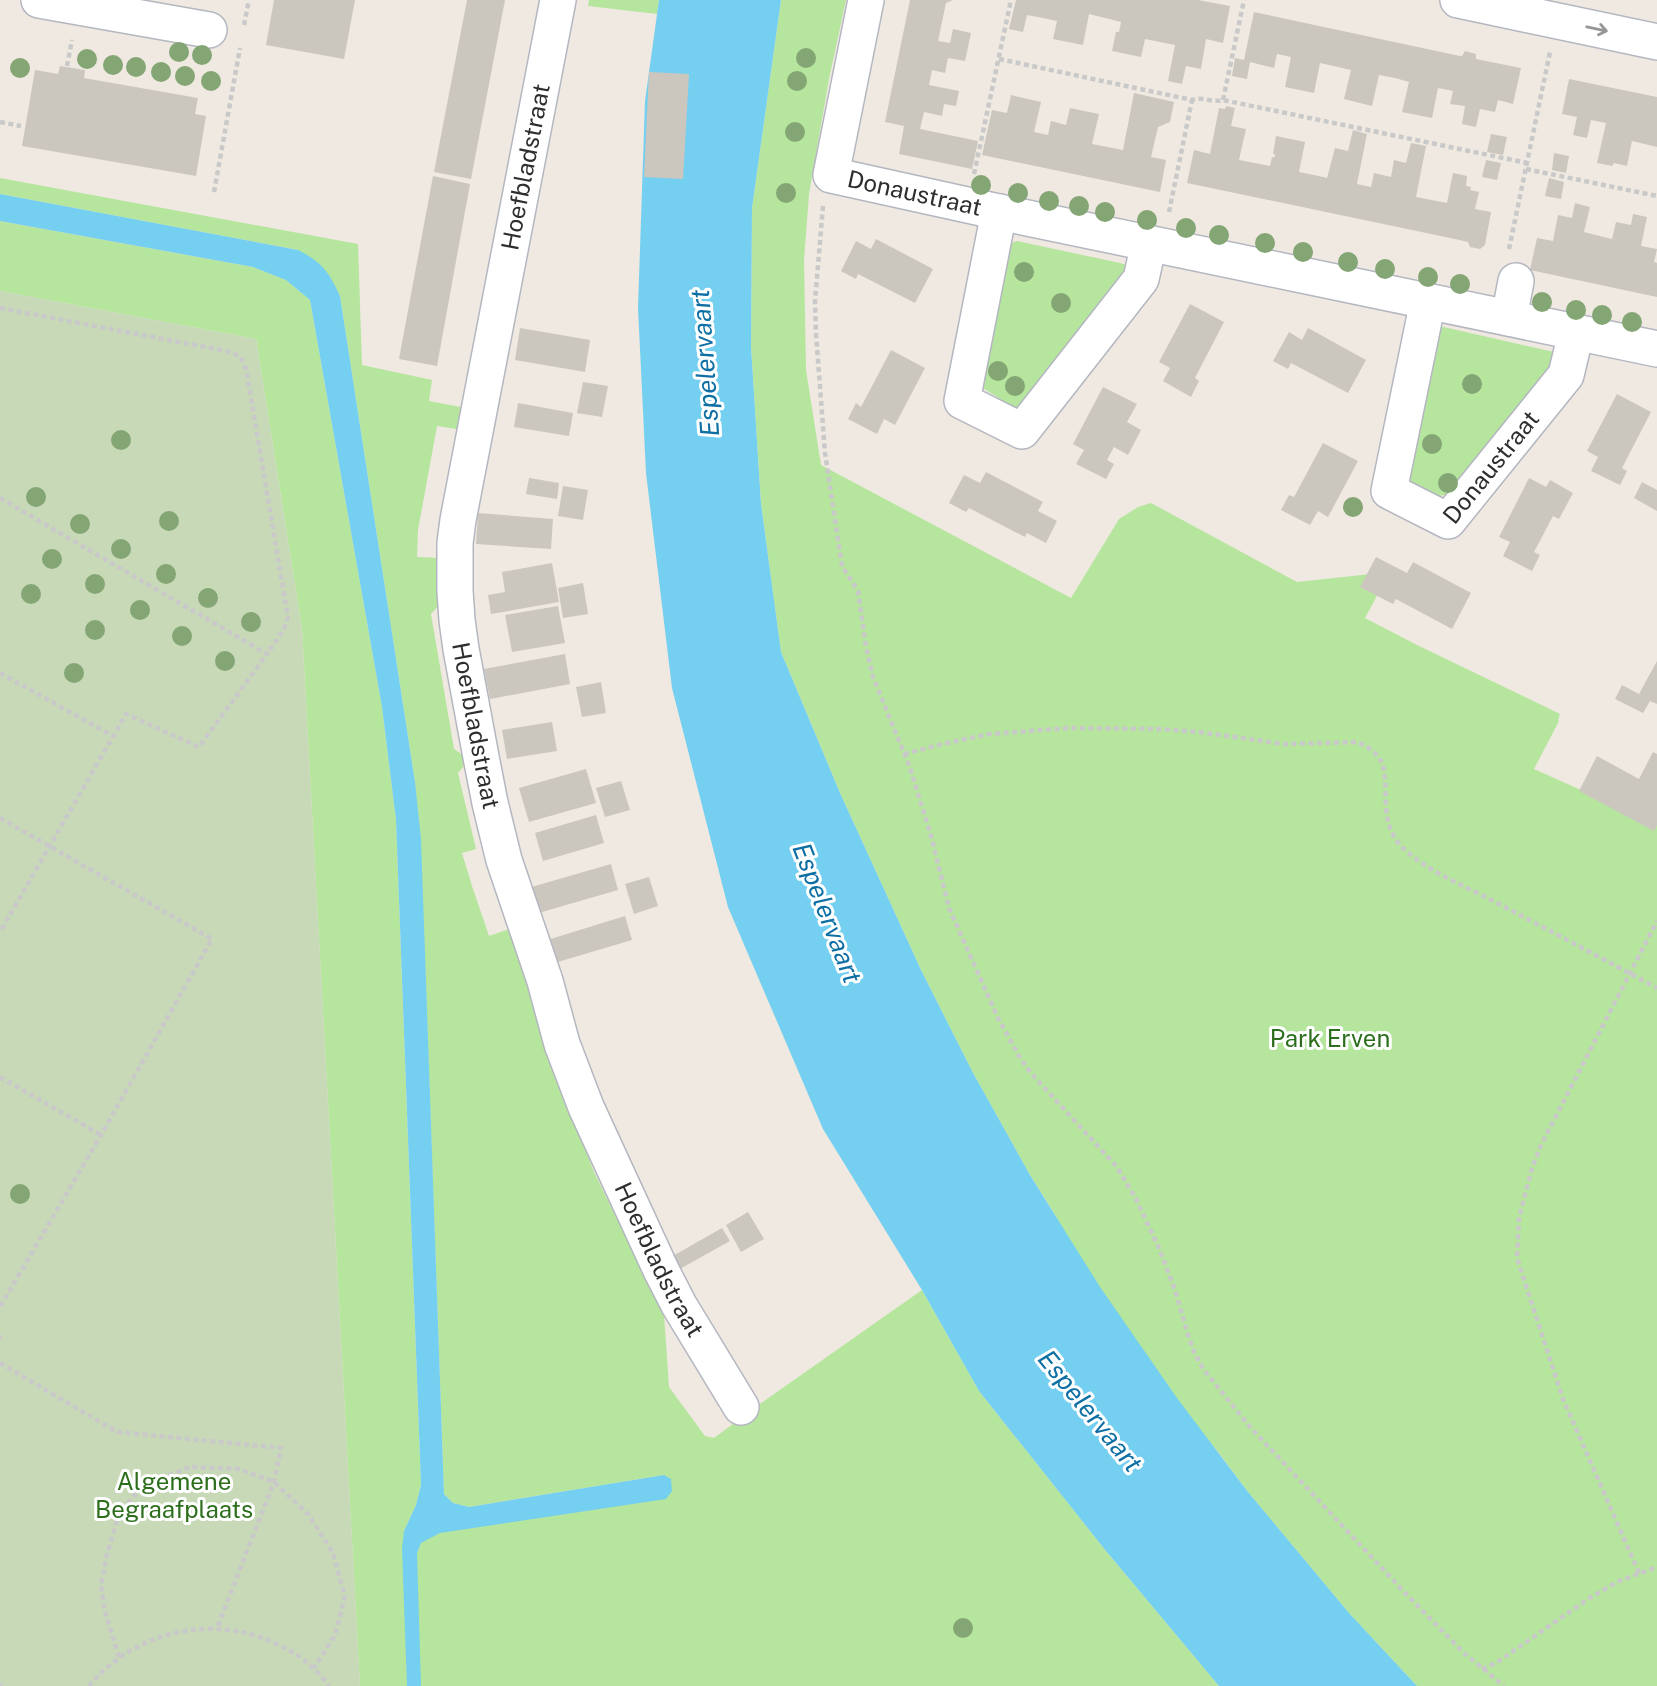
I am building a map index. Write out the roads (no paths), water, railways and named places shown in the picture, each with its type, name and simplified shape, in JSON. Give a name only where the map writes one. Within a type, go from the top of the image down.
[{"type":"street","points":[[39,0],[209,30]]},
{"type":"street","name":"Hoefbladstraat","points":[[558,0],[458,520],[455,591],[461,649],[501,848],[545,981],[562,1044],[586,1107],[660,1270],[741,1407]]},
{"type":"street","name":"Donaustraat","points":[[866,0],[827,185],[999,212],[1657,349]]},
{"type":"street","points":[[1458,0],[1541,8],[1657,42]]},
{"type":"street","name":"Donaustraat","points":[[999,212],[962,401],[1022,431],[1141,279],[1149,243]]},
{"type":"street","points":[[1509,318],[1512,267]]},
{"type":"street","name":"Donaustraat","points":[[1427,301],[1389,491],[1448,521],[1566,375],[1576,333]]},
{"type":"water","name":"Espelervaart","points":[[659,0],[781,0],[752,208],[751,347],[761,504],[781,652],[840,793],[921,970],[972,1071],[1030,1175],[1100,1287],[1177,1398],[1248,1492],[1349,1613],[1417,1686],[1219,1686],[1106,1551],[979,1391],[922,1290],[823,1129],[728,907],[672,688],[646,473],[638,308],[645,101]]},
{"type":"water","points":[[0,194],[298,250],[324,268],[340,296],[415,782],[421,839],[444,1494],[453,1503],[469,1507],[664,1475],[671,1479],[672,1491],[666,1499],[440,1533],[421,1543],[417,1553],[421,1686],[407,1686],[402,1549],[404,1531],[416,1505],[421,1485],[396,820],[382,707],[310,300],[286,280],[253,267],[0,221]]},
{"type":"park label","name":"Park Erven","points":[[1330,1039]]},
{"type":"park label","name":"Algemene Begraafplaats","points":[[174,1496]]}]
